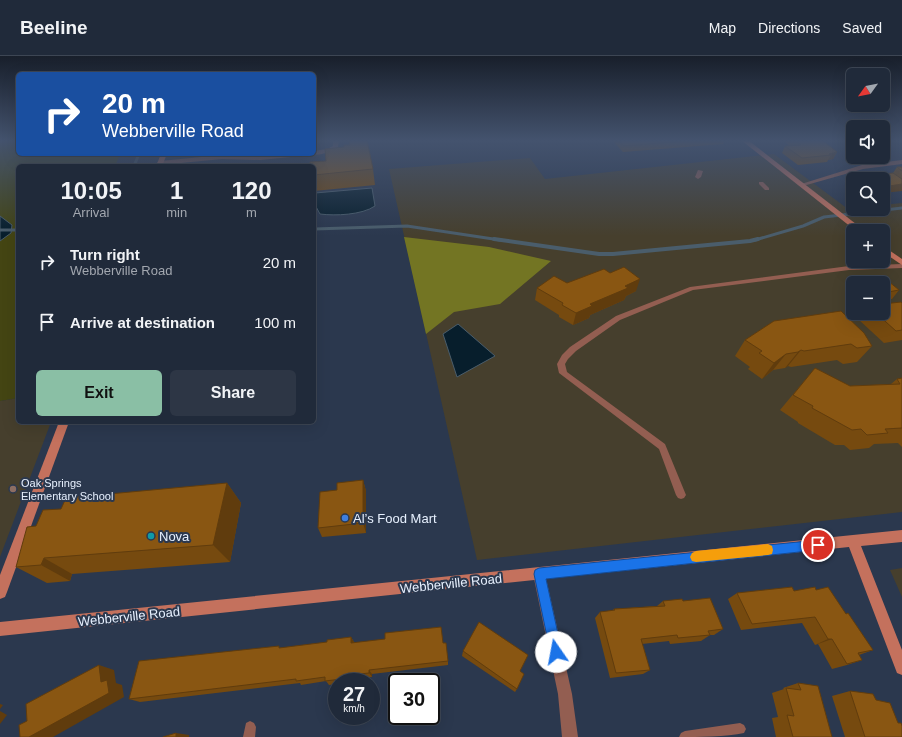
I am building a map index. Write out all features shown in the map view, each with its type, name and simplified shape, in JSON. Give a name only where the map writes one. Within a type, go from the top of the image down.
[{"type":"street","points":[[784,172],[852,224]]},
{"type":"street","points":[[801,185],[846,172]]},
{"type":"street","points":[[890,254],[902,263]]},
{"type":"street","points":[[0,592],[63,424]]},
{"type":"street","name":"Webberville Road","points":[[0,629],[902,536]]},
{"type":"street","points":[[853,542],[902,668]]},
{"type":"street","points":[[539,574],[565,694],[570,737]]},
{"type":"lane","points":[[761,183],[767,189]]},
{"type":"lane","points":[[681,496],[662,447],[563,373],[561,364],[565,357],[573,349],[618,318],[692,288],[849,268],[902,266]]},
{"type":"lane","points":[[686,737],[740,729]]},
{"type":"shaded area","points":[[0,172],[16,172],[16,398],[0,401]]},
{"type":"shaded area","points":[[390,172],[540,172],[545,179],[611,172],[798,172],[846,208],[846,216],[890,216],[890,204],[902,203],[902,512],[477,560]]},
{"type":"shaded area","points":[[404,237],[489,247],[551,261],[500,304],[454,312],[426,334]]},
{"type":"shaded area","name":"Oak Springs Elementary School","points":[[16,398],[16,424],[50,424],[0,557],[0,401]]},
{"type":"shaded area","points":[[902,568],[902,597],[890,570]]},
{"type":"water","points":[[372,188],[375,206],[356,213],[341,215],[320,214],[316,207],[316,193]]},
{"type":"water","points":[[0,216],[12,225],[11,233],[0,241]]},
{"type":"water","points":[[458,324],[495,356],[457,377],[443,334]]},
{"type":"building","points":[[316,172],[346,172],[316,175]]},
{"type":"building","points":[[890,173],[893,173],[902,179],[902,184],[890,186]]},
{"type":"building","points":[[624,267],[640,279],[625,286],[628,288],[590,304],[592,306],[576,313],[562,305],[563,303],[537,288],[554,276],[567,283],[604,269],[610,273]]},
{"type":"building","points":[[890,283],[899,290],[890,292]]},
{"type":"building","points":[[890,303],[902,303],[902,330],[896,331],[884,320],[890,320]]},
{"type":"building","points":[[841,311],[846,316],[846,320],[850,320],[864,333],[872,346],[857,348],[851,344],[804,351],[801,350],[786,354],[774,363],[759,353],[762,351],[745,340],[774,321]]},
{"type":"building","points":[[815,368],[850,386],[900,384],[897,379],[902,378],[902,428],[885,429],[888,433],[867,435],[861,429],[852,430],[812,408],[813,406],[793,395]]},
{"type":"building","name":"Al’s Food Mart","points":[[363,480],[363,523],[318,528],[320,492],[337,490],[337,483]]},
{"type":"building","points":[[227,483],[213,545],[44,558],[41,565],[16,567],[27,527],[36,526],[43,510],[61,509],[66,498]]},
{"type":"building","points":[[792,587],[794,591],[815,587],[816,590],[828,587],[873,650],[858,653],[862,660],[847,664],[832,639],[828,639],[815,617],[752,624],[737,593]]},
{"type":"building","points":[[710,598],[723,629],[708,631],[710,635],[678,638],[677,635],[641,639],[650,670],[616,673],[600,612],[615,610],[614,609],[665,606],[663,601],[682,599],[683,601]]},
{"type":"building","points":[[479,622],[528,655],[520,671],[524,674],[517,689],[463,651]]},
{"type":"building","points":[[441,627],[443,643],[446,643],[448,661],[369,670],[369,673],[328,673],[328,681],[325,681],[325,677],[296,681],[296,679],[129,699],[139,661],[279,646],[279,648],[327,642],[327,640],[351,637],[351,643],[385,639],[385,633]]},
{"type":"building","points":[[99,665],[101,682],[107,680],[109,693],[29,737],[20,737],[19,725],[27,721],[26,704]]},
{"type":"building","points":[[798,683],[818,686],[832,737],[793,737],[787,715],[794,716],[786,688],[801,690]]},
{"type":"building","points":[[850,691],[873,694],[876,700],[890,703],[898,723],[901,723],[902,737],[865,737]]},
{"type":"building","points":[[176,733],[176,737],[163,737]]},
{"type":"waterway","points":[[755,240],[803,226],[824,217],[902,208]]},
{"type":"waterway","points":[[316,229],[407,226],[500,240]]},
{"type":"waterway","points":[[0,230],[16,230]]},
{"type":"waterway","points":[[494,239],[599,254],[613,254],[758,239]]},
{"type":"slow traffic","points":[[696,557],[768,550]]},
{"type":"place","name":"Oak Springs Elementary School","points":[[13,489]]},
{"type":"place","name":"Al’s Food Mart","points":[[345,518]]},
{"type":"place","name":"Nova","points":[[151,536]]},
{"type":"route","points":[[556,652],[539,574],[818,545]]}]
